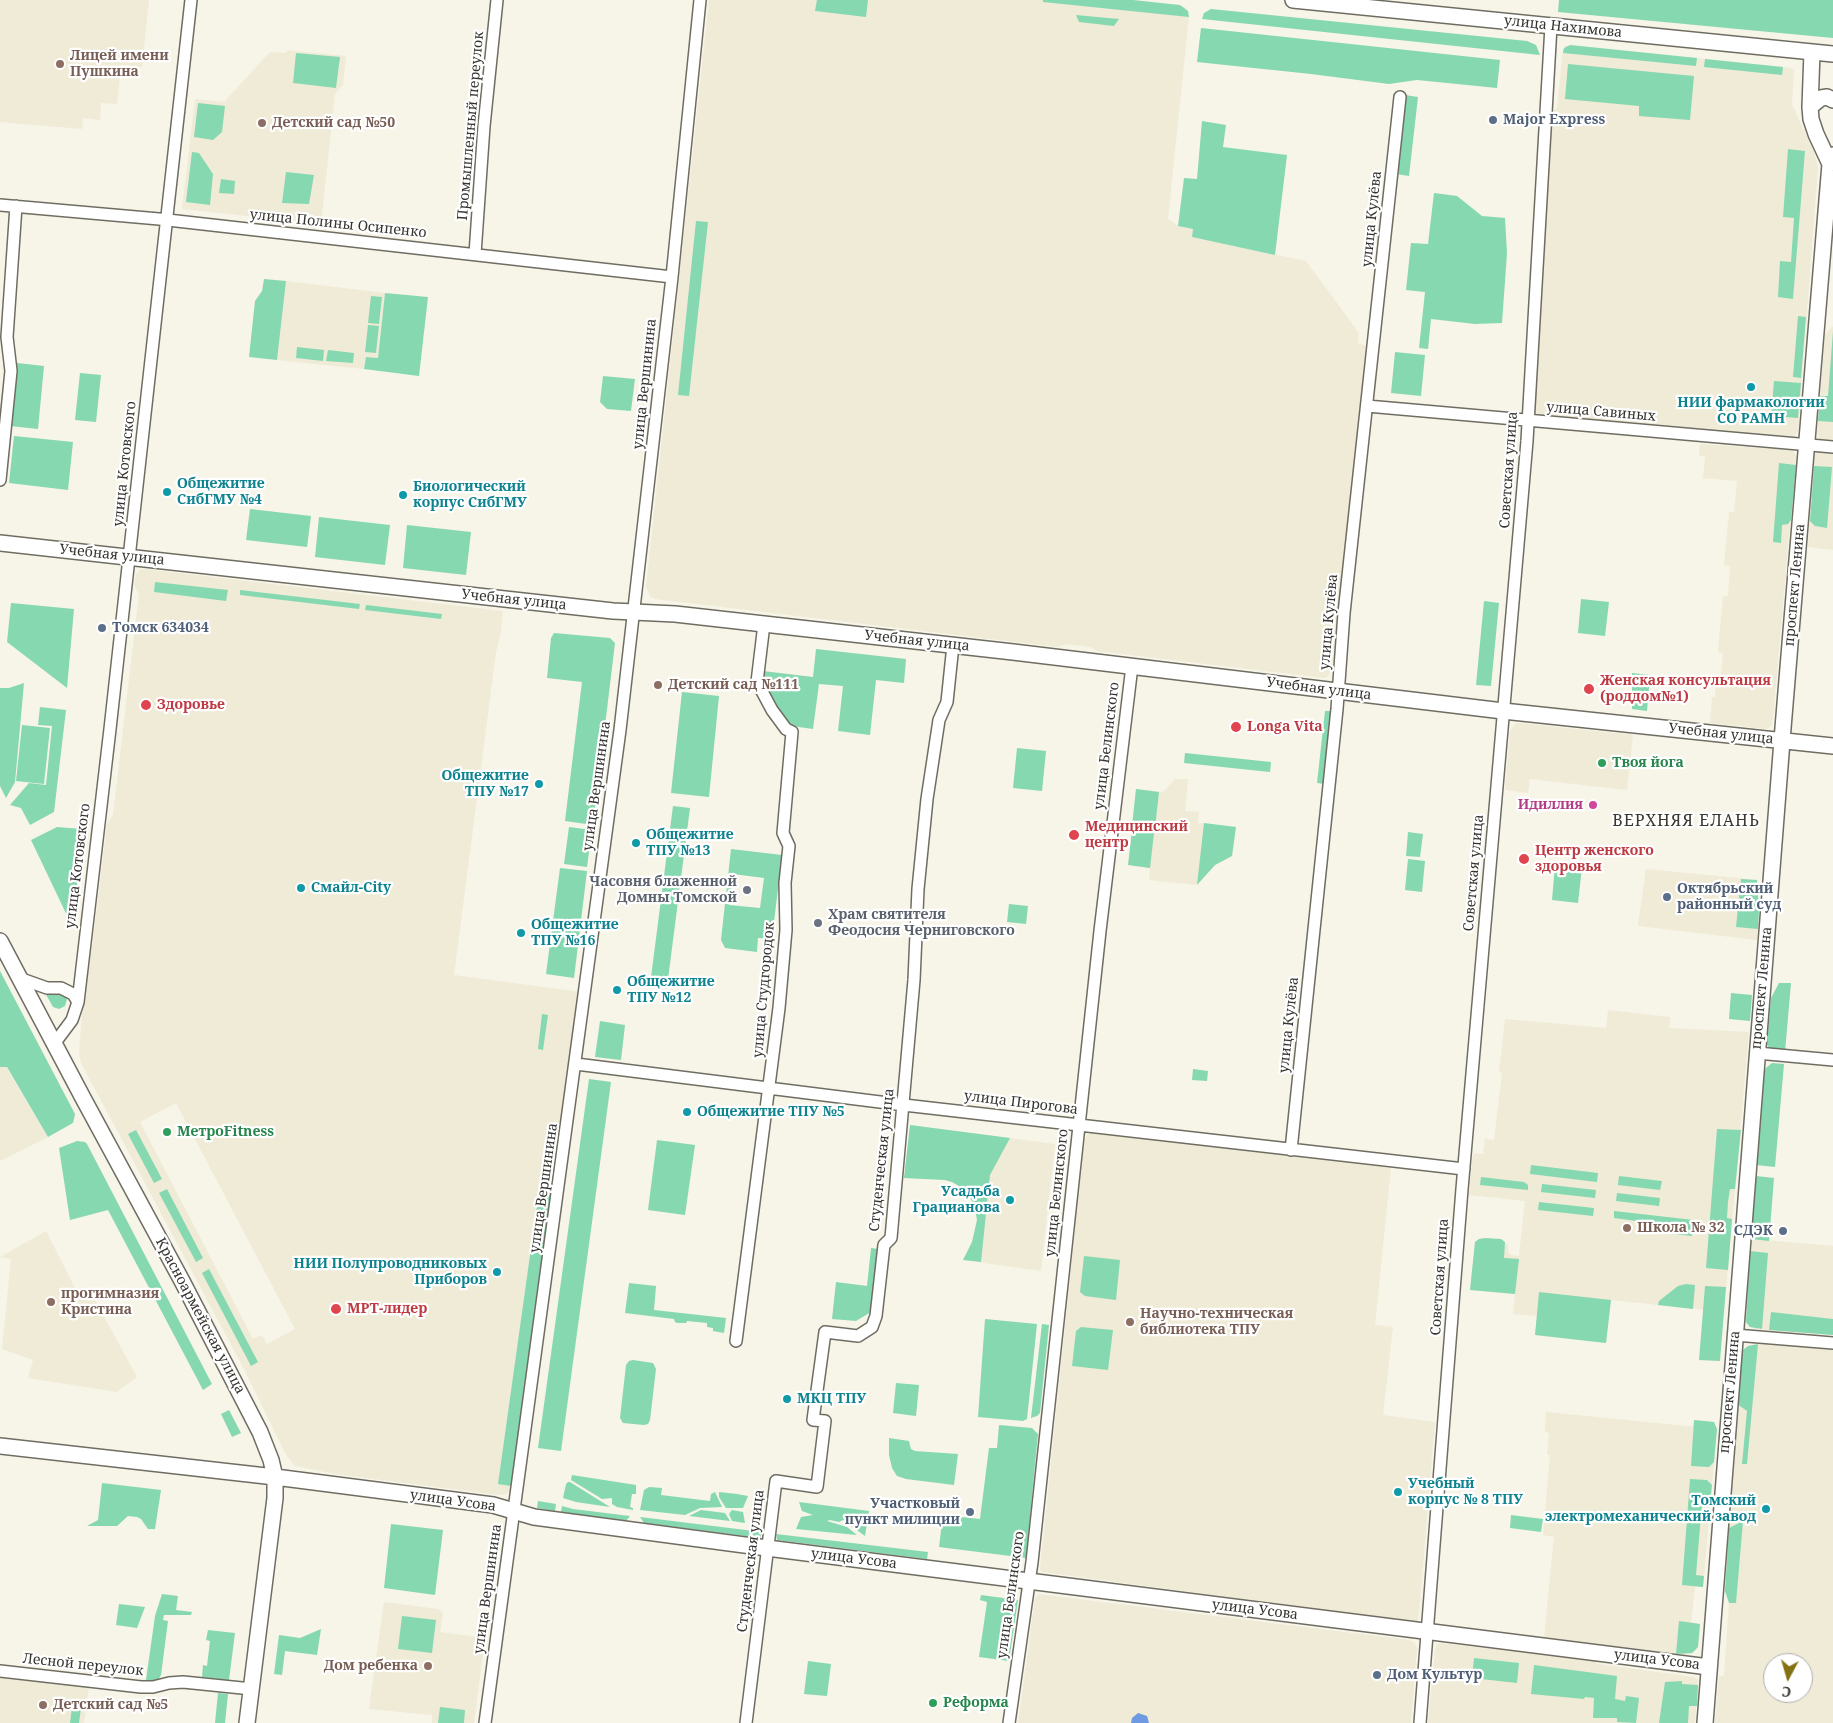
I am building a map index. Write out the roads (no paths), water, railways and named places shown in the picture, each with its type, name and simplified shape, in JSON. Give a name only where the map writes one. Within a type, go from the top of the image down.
[{"type":"main road","name":"улица Нахимова","points":[[1299,0],[1833,54]]},
{"type":"main road","name":"проспект Ленина","points":[[1705,1723],[1734,1335],[1831,160],[1816,134],[1810,107],[1812,52]]},
{"type":"main road","points":[[1810,107],[1821,98],[1833,100]]},
{"type":"main road","name":"Учебная улица","points":[[0,543],[613,611],[665,613],[1503,710],[1833,746]]},
{"type":"main road","name":"Красноармейская улица","points":[[0,941],[182,1281],[253,1417],[265,1444],[275,1477],[275,1498],[247,1723]]},
{"type":"main road","name":"улица Усова","points":[[0,1446],[275,1477],[493,1505],[540,1518],[1029,1582],[1709,1667]]},
{"type":"street","name":"улица Котовского","points":[[54,1044],[72,1020],[78,1002],[130,557],[191,0]]},
{"type":"street","name":"Промышленный переулок","points":[[475,254],[484,126],[497,0]]},
{"type":"street","name":"улица Вершинина","points":[[485,1723],[576,1064],[634,612],[672,277],[700,0]]},
{"type":"street","name":"Советская улица","points":[[1420,1723],[1464,1169],[1503,710],[1517,572],[1528,421],[1551,26]]},
{"type":"street","name":"улица Кулёва","points":[[1291,1150],[1338,691],[1344,613],[1400,97]]},
{"type":"street","name":"улица Полины Осипенко","points":[[0,205],[167,220],[672,277]]},
{"type":"street","points":[[0,480],[11,371],[7,337],[16,206]]},
{"type":"street","name":"улица Савиных","points":[[1367,406],[1833,447]]},
{"type":"street","name":"улица Студгородок","points":[[736,1341],[781,994],[786,930],[785,883],[789,846],[783,833],[792,732],[786,729],[772,710],[757,682],[764,624]]},
{"type":"street","name":"Студенческая улица","points":[[746,1723],[776,1481],[817,1487],[825,1421],[813,1420],[825,1332],[858,1336],[872,1327],[884,1245],[891,1238],[915,973],[921,859],[938,720],[947,702],[953,645]]},
{"type":"street","name":"улица Белинского","points":[[1009,1723],[1029,1582],[1100,931],[1132,666]]},
{"type":"street","points":[[19,978],[47,988],[61,988],[73,994],[78,1002]]},
{"type":"street","points":[[1757,1053],[1833,1060]]},
{"type":"street","name":"улица Пирогова","points":[[576,1064],[1079,1126],[1464,1169]]},
{"type":"street","points":[[1734,1335],[1833,1343]]},
{"type":"street","name":"Лесной переулок","points":[[0,1671],[141,1687],[183,1682],[252,1690]]},
{"type":"water","points":[[1138,1713],[1147,1716],[1149,1723],[1131,1723],[1132,1718]]},
{"type":"place","name":"Лицей имени Пушкина","points":[[60,64]]},
{"type":"place","name":"Major Express","points":[[1493,120]]},
{"type":"place","name":"Детский сад №50","points":[[262,123]]},
{"type":"place","name":"НИИ фармакологии СО РАМН","points":[[1751,387]]},
{"type":"place","name":"Общежитие СибГМУ №4","points":[[167,492]]},
{"type":"place","name":"Биологический корпус СибГМУ","points":[[403,495]]},
{"type":"place","name":"Томск 634034","points":[[102,628]]},
{"type":"place","name":"Детский сад №111","points":[[658,685]]},
{"type":"place","name":"Женская консультация (роддом№1)","points":[[1589,689]]},
{"type":"place","name":"Здоровье","points":[[146,705]]},
{"type":"place","name":"Longa Vita","points":[[1236,727]]},
{"type":"place","name":"Твоя йога","points":[[1602,763]]},
{"type":"place","name":"Общежитие ТПУ №17","points":[[539,784]]},
{"type":"place","name":"Идиллия","points":[[1593,805]]},
{"type":"place","name":"Медицинский центр","points":[[1074,835]]},
{"type":"place","name":"Общежитие ТПУ №13","points":[[636,843]]},
{"type":"place","name":"Центр женского здоровья","points":[[1524,859]]},
{"type":"place","name":"Смайл-City","points":[[301,888]]},
{"type":"place","name":"Часовня блаженной Домны Томской","points":[[747,890]]},
{"type":"place","name":"Октябрьский районный суд","points":[[1667,897]]},
{"type":"place","name":"Храм святителя Феодосия Черниговского","points":[[818,923]]},
{"type":"place","name":"Общежитие ТПУ №16","points":[[521,933]]},
{"type":"place","name":"Общежитие ТПУ №12","points":[[617,990]]},
{"type":"place","name":"Общежитие ТПУ №5","points":[[687,1112]]},
{"type":"place","name":"МетроFitness","points":[[167,1132]]},
{"type":"place","name":"Усадьба Грацианова","points":[[1010,1200]]},
{"type":"place","name":"Школа № 32","points":[[1627,1228]]},
{"type":"place","name":"СДЭК","points":[[1783,1231]]},
{"type":"place","name":"НИИ Полупроводниковых Приборов","points":[[497,1272]]},
{"type":"place","name":"прогимназия Кристина","points":[[51,1302]]},
{"type":"place","name":"МРТ-лидер","points":[[336,1309]]},
{"type":"place","name":"Научно-техническая библиотека ТПУ","points":[[1130,1322]]},
{"type":"place","name":"МКЦ ТПУ","points":[[787,1399]]},
{"type":"place","name":"Учебный корпус № 8 ТПУ","points":[[1398,1492]]},
{"type":"place","name":"Томский электромеханический завод","points":[[1766,1509]]},
{"type":"place","name":"Участковый пункт милиции","points":[[970,1512]]},
{"type":"place","name":"Дом ребенка","points":[[428,1666]]},
{"type":"place","name":"Дом Культур","points":[[1377,1675]]},
{"type":"place","name":"Реформа","points":[[933,1703]]},
{"type":"place","name":"Детский сад №5","points":[[43,1705]]},
{"type":"district","name":"ВЕРХНЯЯ ЕЛАНЬ","points":[[1686,821]]}]
